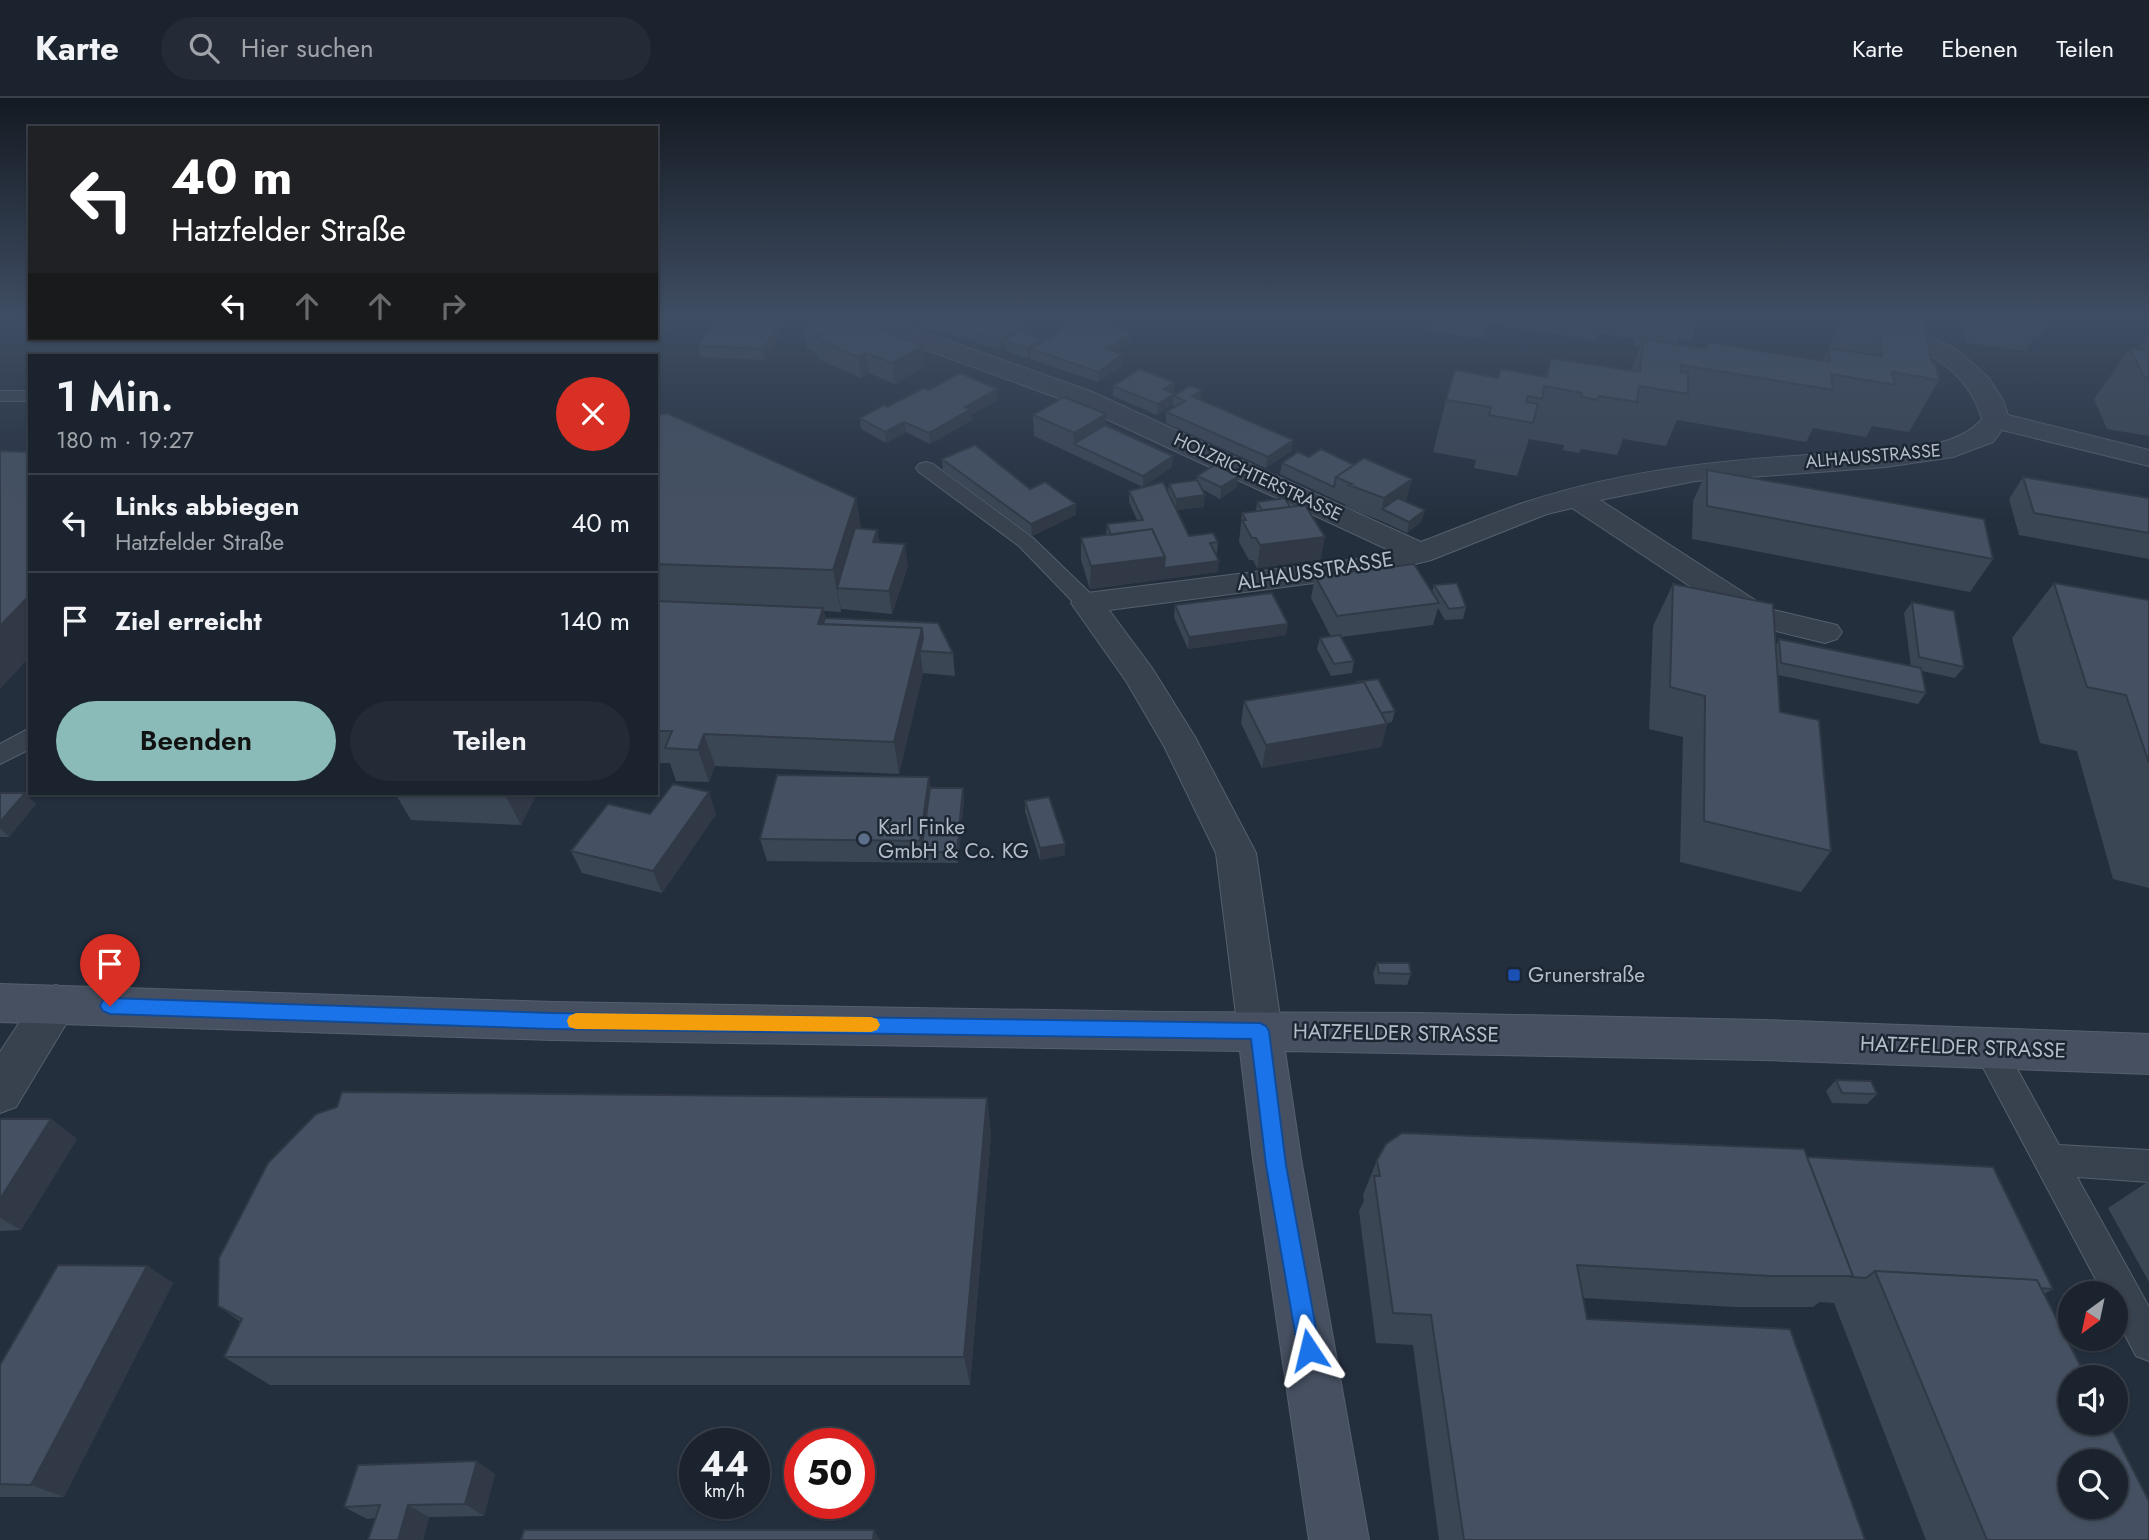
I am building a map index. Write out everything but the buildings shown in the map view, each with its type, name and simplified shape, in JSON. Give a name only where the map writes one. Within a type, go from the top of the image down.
[{"type":"main road","name":"HATZFELDER STRASSE","points":[[0,1003],[552,1021],[1763,1040],[2149,1054]]},
{"type":"main road","points":[[1260,1031],[1276,1165],[1323,1429],[1339,1540]]},
{"type":"street","name":"HOLZRICHTERSTRASSE","points":[[1046,384],[1081,397],[1419,552]]},
{"type":"street","points":[[1981,384],[1993,402],[1996,420],[2149,458]]},
{"type":"street","name":"ALHAUSSTRASSE","points":[[1087,603],[1367,567],[1419,552],[1537,508],[1629,484],[1695,472],[1885,459],[1953,449],[1983,436],[1996,420]]},
{"type":"street","points":[[1575,497],[1759,617],[1825,632]]},
{"type":"street","points":[[1087,603],[1140,676],[1182,746],[1236,853],[1260,1031]]},
{"type":"street","points":[[0,1093],[56,1004]]},
{"type":"lane","points":[[0,396],[28,396]]},
{"type":"lane","points":[[926,468],[1026,542],[1087,603]]},
{"type":"lane","points":[[0,755],[28,738]]},
{"type":"lane","points":[[1989,1048],[2149,1343]]},
{"type":"lane","points":[[2050,1160],[2149,1166]]},
{"type":"slow traffic","points":[[576,1021],[871,1025]]},
{"type":"place","name":"Karl Finke GmbH & Co. KG","points":[[864,839]]},
{"type":"place","name":"Grunerstraße","points":[[1514,975]]},
{"type":"route","points":[[110,1006],[552,1021],[1260,1031],[1276,1165],[1309,1350]]}]
